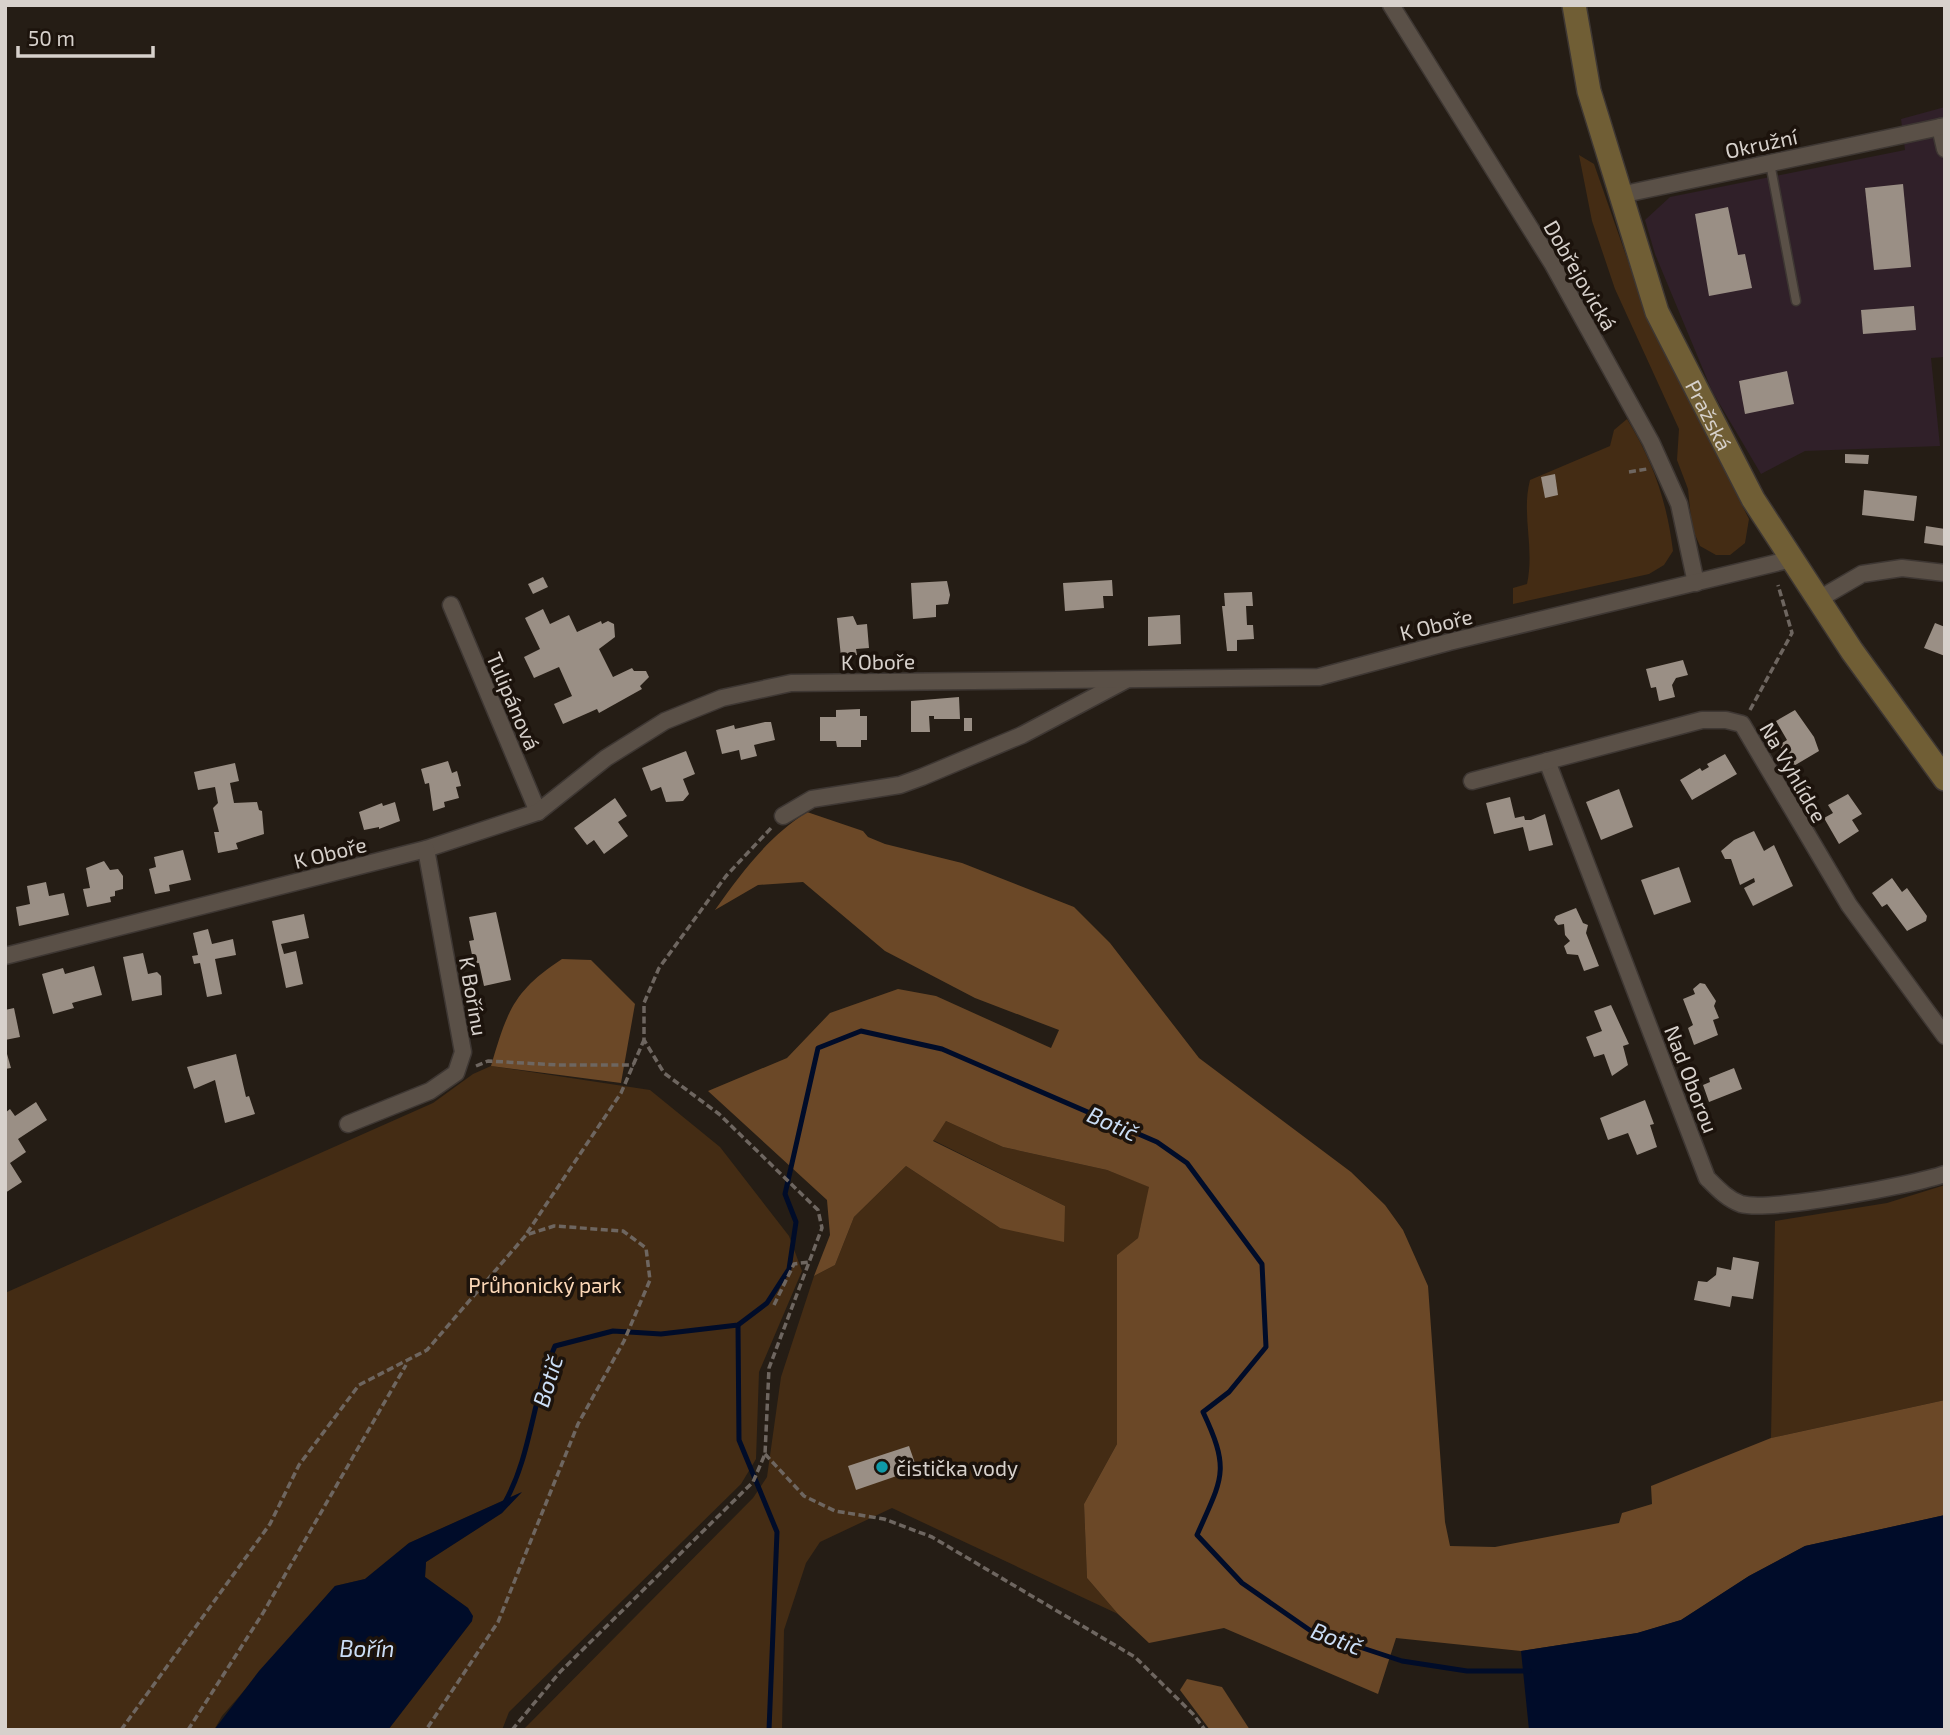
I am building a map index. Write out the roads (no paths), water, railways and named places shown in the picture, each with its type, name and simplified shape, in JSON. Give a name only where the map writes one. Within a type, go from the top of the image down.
[{"type":"main road","name":"Pražská","points":[[1574,5],[1589,91],[1657,312],[1753,499],[1852,650],[1945,779]]},
{"type":"street","name":"Dobřejovická","points":[[1391,5],[1552,262],[1651,442],[1679,504],[1696,583]]},
{"type":"street","name":"Okružní","points":[[1619,195],[1942,127]]},
{"type":"street","points":[[1942,127],[1945,149]]},
{"type":"street","name":"K Oboře","points":[[5,956],[426,849],[538,812],[606,758],[665,721],[722,698],[791,683],[1319,677],[1449,642],[1792,559]]},
{"type":"street","points":[[1819,599],[1862,574],[1902,568],[1945,573]]},
{"type":"street","name":"Tulipánová","points":[[451,605],[538,812]]},
{"type":"street","points":[[783,816],[812,799],[900,785],[922,777],[1022,735],[1129,678]]},
{"type":"street","name":"Na Vyhlídce","points":[[1472,781],[1702,720],[1742,724],[1849,905],[1945,1036]]},
{"type":"street","name":"Nad Oborou","points":[[1547,761],[1707,1178],[1723,1194],[1742,1204],[1768,1204],[1843,1195],[1945,1174]]},
{"type":"street","name":"K Bořínu","points":[[348,1124],[430,1091],[456,1073],[463,1052],[426,849]]},
{"type":"lane","points":[[1770,163],[1796,301]]},
{"type":"water","name":"Bořín","points":[[522,1492],[502,1513],[426,1562],[425,1577],[468,1608],[473,1616],[472,1621],[388,1730],[214,1730],[259,1671],[335,1586],[365,1579],[409,1543]]},
{"type":"water","points":[[1945,1515],[1945,1730],[1529,1730],[1521,1651],[1637,1633],[1681,1620],[1749,1576],[1805,1546]]},
{"type":"waterway","name":"Botič","points":[[504,1504],[521,1466],[541,1385],[555,1346],[613,1331],[661,1334],[738,1325],[767,1303],[789,1269],[796,1222],[785,1194],[818,1048],[861,1031],[942,1049],[1157,1142],[1187,1163],[1262,1264],[1266,1347],[1229,1392],[1203,1412],[1217,1448],[1220,1474],[1197,1535],[1242,1583],[1311,1631],[1402,1661],[1467,1671],[1529,1671]]},
{"type":"waterway","points":[[738,1325],[739,1440],[777,1532],[769,1730]]},
{"type":"place","name":"čistička vody","points":[[882,1467]]},
{"type":"park label","name":"Průhonický park","points":[[545,1284]]}]
